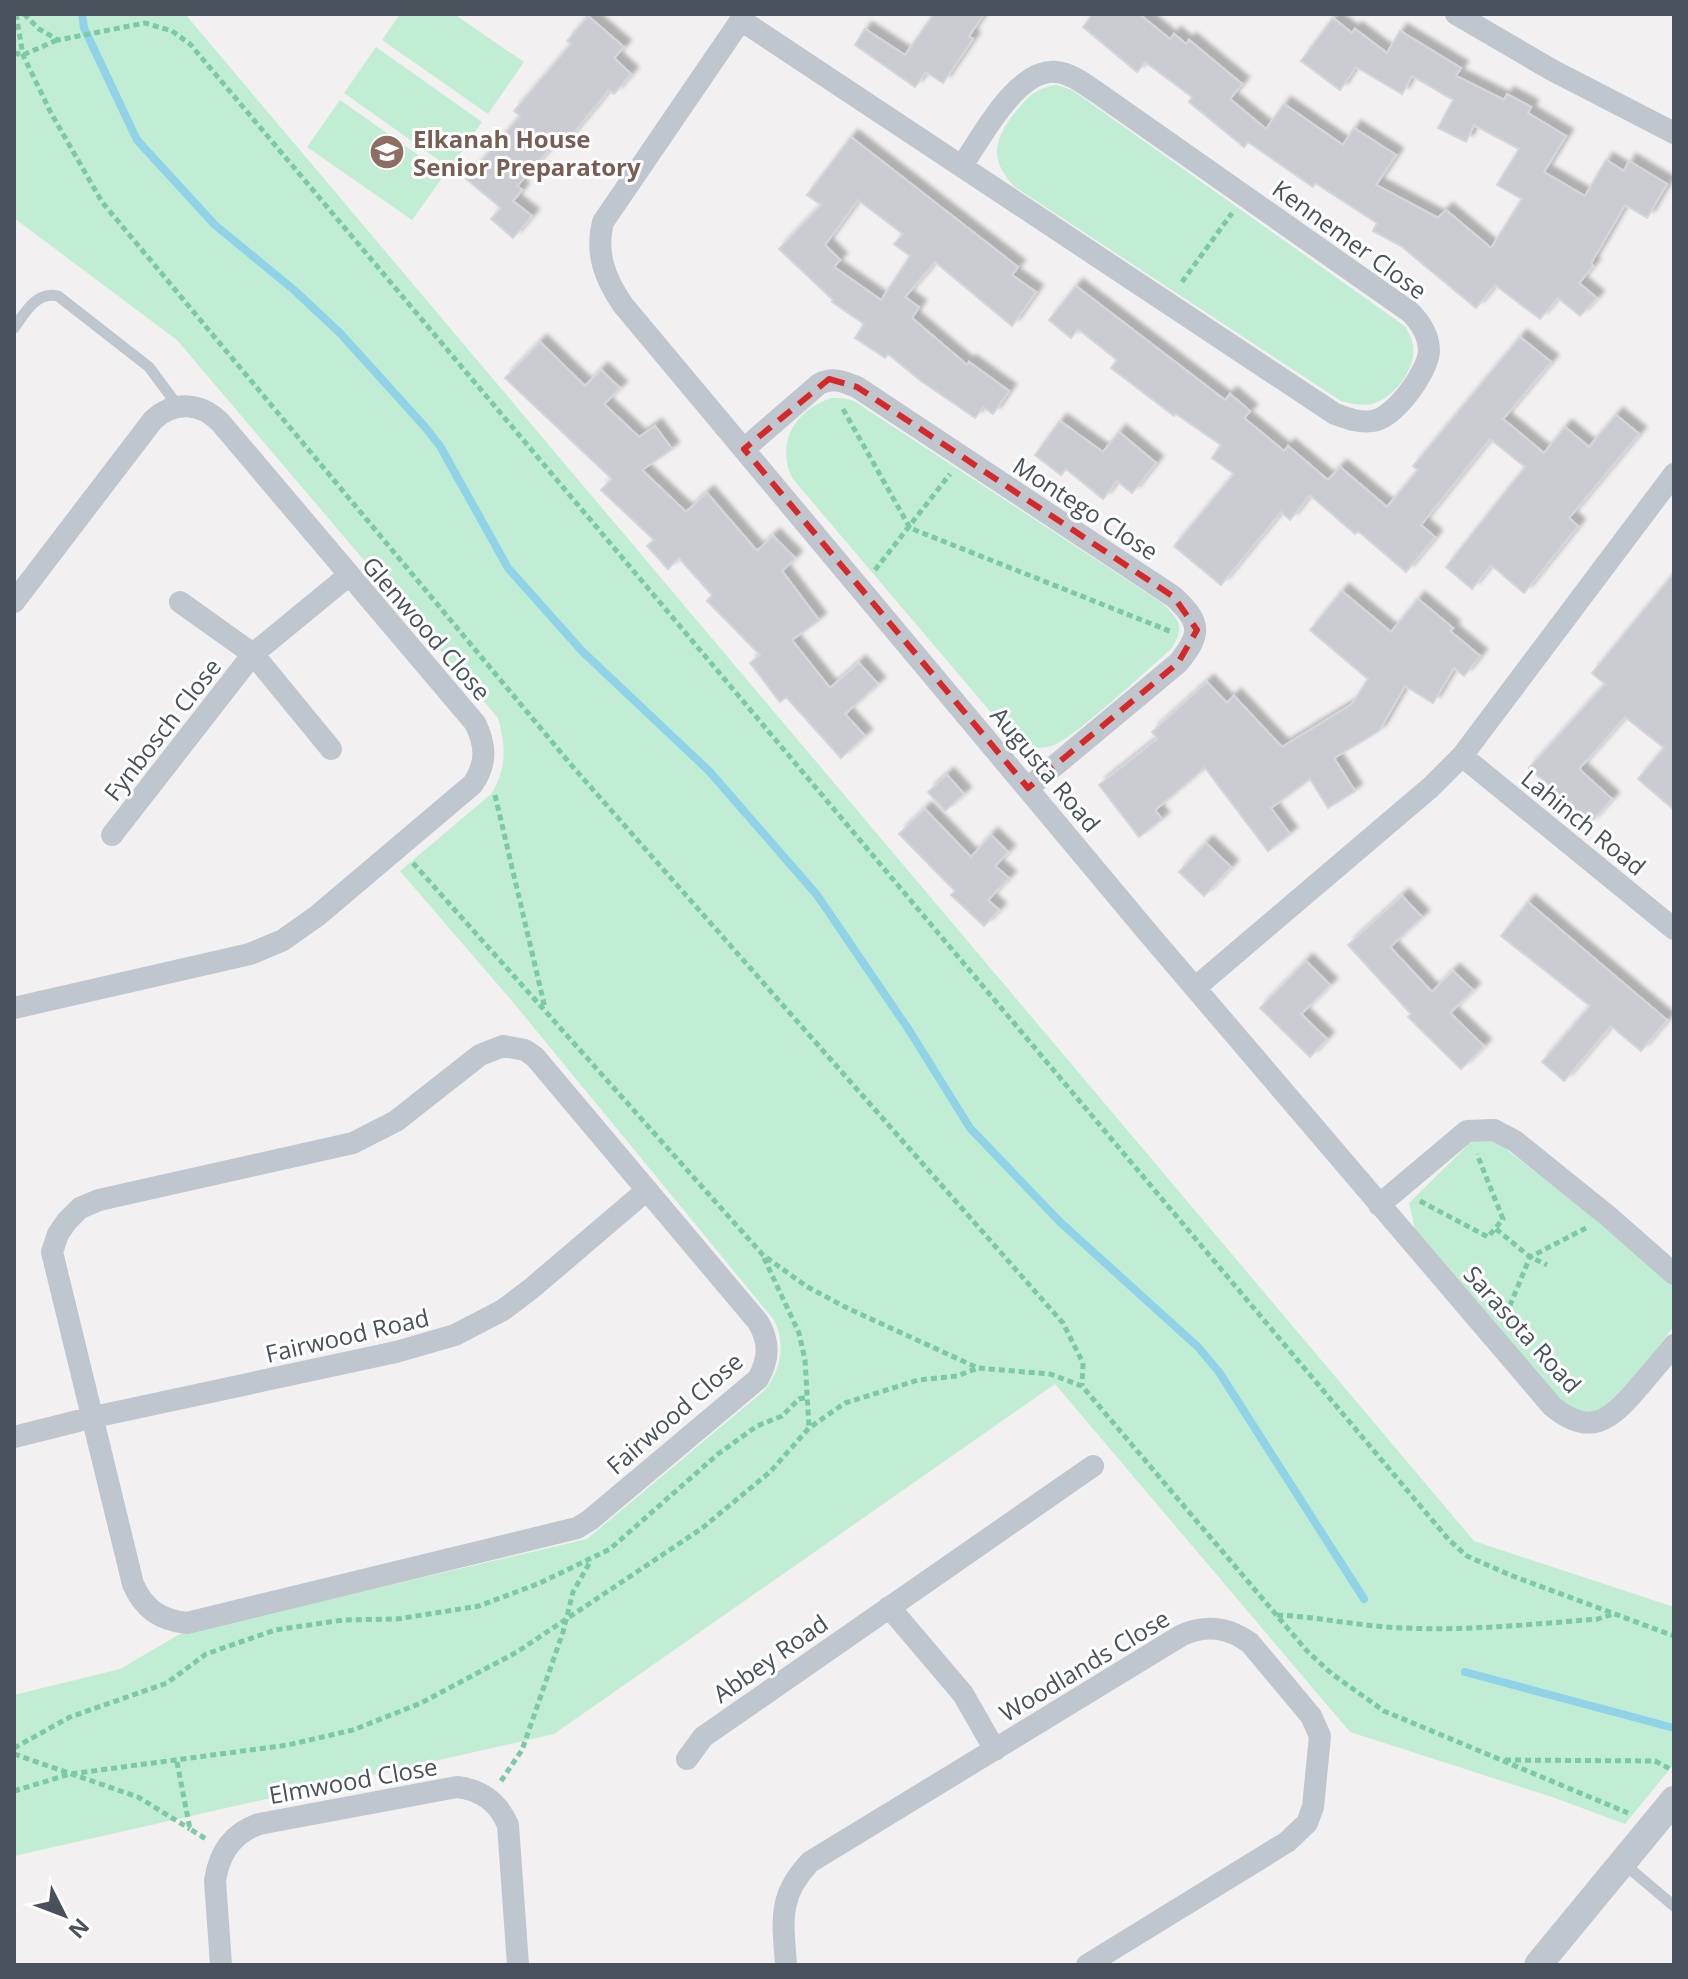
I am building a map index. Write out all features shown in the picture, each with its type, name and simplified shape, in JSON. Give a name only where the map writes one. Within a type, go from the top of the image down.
[{"type":"street","points":[[1456,14],[1552,70],[1674,133]]},
{"type":"street","name":"Kennemer Close","points":[[743,17],[962,166],[1335,414],[1348,419],[1372,421],[1386,417],[1419,376],[1427,361],[1429,348],[1420,322],[1410,312],[1078,80],[1056,72],[1042,72],[1023,83],[962,166]]},
{"type":"street","name":"Augusta Road","points":[[743,17],[611,208],[599,236],[603,268],[611,287],[1196,987]]},
{"type":"street","points":[[744,449],[810,391],[829,379]]},
{"type":"street","name":"Montego Close","points":[[829,379],[857,387],[1174,597],[1195,619],[1197,630],[1193,641]]},
{"type":"street","points":[[14,602],[153,420],[178,406]]},
{"type":"street","name":"Glenwood Close","points":[[178,406],[191,406],[212,414],[475,723],[484,748],[480,774]]},
{"type":"street","points":[[1196,987],[1431,787],[1462,756],[1674,474]]},
{"type":"street","name":"Fynbosch Close","points":[[112,835],[253,654],[348,576]]},
{"type":"street","name":"Fynbosch Close","points":[[180,602],[253,654],[331,749]]},
{"type":"street","points":[[1028,788],[1178,663],[1193,641]]},
{"type":"street","name":"Lahinch Road","points":[[1462,756],[1674,928]]},
{"type":"street","points":[[14,1008],[250,954],[283,940],[317,916],[399,847],[473,784],[480,774]]},
{"type":"street","name":"Sarasota Road","points":[[1196,987],[1552,1406],[1570,1419],[1582,1423],[1606,1419],[1618,1411],[1674,1345]]},
{"type":"street","name":"Fairwood Close","points":[[503,1046],[525,1050],[535,1057],[758,1322],[768,1344],[764,1368],[749,1387],[577,1528],[187,1623],[175,1622],[152,1612],[133,1584],[94,1417],[52,1252],[58,1234],[80,1208],[99,1200],[353,1143],[396,1121],[480,1055],[503,1046]]},
{"type":"street","points":[[1379,1205],[1467,1131],[1483,1129],[1504,1133],[1608,1216],[1674,1274]]},
{"type":"street","name":"Fairwood Road","points":[[14,1437],[396,1352],[455,1335],[503,1310],[647,1190]]},
{"type":"street","name":"Abbey Road","points":[[687,1759],[703,1737],[1093,1466]]},
{"type":"street","points":[[889,1607],[963,1694],[995,1750]]},
{"type":"street","name":"Woodlands Close","points":[[786,1965],[782,1915],[785,1901],[799,1874],[810,1862],[1182,1635],[1206,1628],[1221,1628],[1237,1634],[1250,1643],[1317,1726],[1321,1745],[1313,1807],[1307,1823],[1287,1842],[1087,1965]]},
{"type":"street","name":"Elmwood Close","points":[[224,1849],[236,1836],[259,1824],[457,1787],[468,1788],[489,1798]]},
{"type":"street","points":[[489,1798],[503,1815],[510,1836],[518,1965]]},
{"type":"street","points":[[1538,1965],[1674,1800]]},
{"type":"street","points":[[221,1965],[215,1881],[224,1849]]},
{"type":"lane","points":[[14,328],[37,299],[48,294],[58,296],[149,367],[178,406]]},
{"type":"lane","points":[[1622,1863],[1674,1906]]},
{"type":"path","points":[[16,14],[23,55],[51,113],[102,202],[573,767],[1063,1323],[1083,1363],[1082,1386]]},
{"type":"path","points":[[24,14],[39,29],[58,40]]},
{"type":"path","points":[[145,23],[146,14]]},
{"type":"path","points":[[14,53],[23,55],[58,40],[145,23],[172,31],[190,44],[1449,1540],[1467,1556],[1510,1575],[1674,1636]]},
{"type":"path","points":[[1168,301],[1245,196]]},
{"type":"path","points":[[829,379],[910,528],[1193,641]]},
{"type":"path","points":[[860,587],[910,528],[963,457]]},
{"type":"path","points":[[480,774],[491,783],[498,803],[545,1009]]},
{"type":"path","points":[[399,847],[763,1255],[806,1286],[847,1308],[978,1368],[1050,1374],[1082,1386],[1319,1663],[1384,1711],[1655,1823]]},
{"type":"path","points":[[1397,1189],[1488,1237],[1503,1219],[1467,1131]]},
{"type":"path","points":[[1496,1339],[1530,1257],[1608,1216]]},
{"type":"path","points":[[1496,1229],[1530,1257],[1547,1265]]},
{"type":"path","points":[[763,1255],[799,1333],[805,1360],[809,1428]]},
{"type":"path","points":[[14,1791],[70,1774],[288,1745],[353,1730],[421,1703],[517,1652],[726,1509],[770,1472],[809,1428],[845,1403],[918,1380],[957,1376],[978,1368]]},
{"type":"path","points":[[489,1798],[522,1750],[573,1592],[591,1559]]},
{"type":"path","points":[[1277,1615],[1405,1628],[1479,1627],[1598,1619],[1614,1613]]},
{"type":"path","points":[[14,1751],[70,1717],[167,1683]]},
{"type":"path","points":[[14,1751],[138,1797],[224,1849]]},
{"type":"path","points":[[1500,1760],[1655,1761],[1674,1771]]},
{"type":"path","points":[[177,1762],[190,1829]]},
{"type":"highlighted area","points":[[829,379],[857,387],[1174,597],[1197,630],[1178,663],[1028,788],[744,449]]},
{"type":"green space","points":[[14,14],[185,14],[1474,1541],[1674,1607],[1674,1764],[1625,1824],[1552,1797],[1350,1732],[1055,1384],[554,1734],[14,1856],[14,1695],[120,1669],[180,1634],[587,1539],[765,1390],[775,1374],[781,1347],[774,1320],[512,1001],[400,871],[491,794],[500,776],[504,757],[498,718],[177,340],[14,218]]},
{"type":"green space","points":[[400,14],[454,14],[524,62],[488,114],[382,40]]},
{"type":"green space","points":[[376,47],[482,122],[450,168],[344,93]]},
{"type":"green space","points":[[1057,85],[1072,90],[1406,327],[1413,354],[1408,372],[1396,389],[1372,404],[1341,401],[1015,187],[998,160],[1001,134],[1013,115],[1032,95]]},
{"type":"green space","points":[[340,100],[445,174],[412,220],[307,147]]},
{"type":"green space","points":[[831,398],[854,401],[1162,603],[1173,614],[1179,629],[1171,649],[1093,718],[1061,741],[1051,746],[1035,747],[1011,736],[792,478],[786,453],[792,430],[807,411]]},
{"type":"green space","points":[[1488,1139],[1502,1146],[1671,1277],[1674,1326],[1616,1403],[1600,1412],[1577,1411],[1560,1401],[1416,1234],[1409,1203],[1473,1140]]},
{"type":"building","points":[[934,14],[984,14],[969,36],[973,39],[943,83],[926,72],[915,87],[855,45],[865,29],[905,55]]},
{"type":"building","points":[[1093,14],[1139,14],[1170,39],[1174,34],[1186,44],[1189,40],[1242,84],[1230,99],[1266,129],[1284,104],[1343,145],[1354,128],[1396,155],[1376,185],[1438,218],[1446,210],[1491,248],[1522,199],[1497,185],[1519,149],[1474,125],[1466,142],[1438,128],[1453,100],[1412,76],[1402,94],[1356,67],[1340,90],[1301,61],[1333,18],[1352,33],[1355,29],[1387,53],[1400,31],[1461,68],[1456,76],[1504,100],[1507,94],[1531,107],[1528,113],[1566,136],[1544,172],[1585,196],[1606,160],[1624,171],[1629,161],[1667,184],[1647,218],[1625,205],[1591,263],[1593,266],[1579,283],[1597,298],[1580,316],[1558,298],[1540,319],[1495,285],[1476,308],[1401,246],[1373,231],[1377,223],[1315,183],[1313,187],[1248,142],[1244,147],[1189,102],[1192,97],[1145,62],[1137,72],[1083,27]]},
{"type":"building","points":[[588,16],[624,47],[614,58],[631,74],[614,94],[609,90],[559,150],[553,145],[517,186],[522,190],[513,201],[532,216],[513,238],[491,219],[501,208],[466,179],[520,116],[514,111],[571,44],[567,41]]},
{"type":"building","points":[[851,137],[1018,267],[1012,275],[1036,292],[1012,326],[935,262],[905,297],[919,307],[912,318],[967,365],[969,362],[1009,391],[993,414],[983,407],[975,418],[888,354],[885,358],[855,338],[864,324],[832,302],[779,249],[821,205],[807,195]],"holes":[[[858,200],[903,234],[894,244],[910,256],[881,300],[834,267],[840,260],[825,245]]]},
{"type":"building","points":[[1076,286],[1225,400],[1230,394],[1250,411],[1244,418],[1284,451],[1288,446],[1328,480],[1340,467],[1387,507],[1418,470],[1413,466],[1520,337],[1551,362],[1503,419],[1544,453],[1565,427],[1589,447],[1616,415],[1639,434],[1569,518],[1578,526],[1524,593],[1491,565],[1472,589],[1446,567],[1525,467],[1490,439],[1421,525],[1435,537],[1406,572],[1310,495],[1290,520],[1281,512],[1221,585],[1174,546],[1234,474],[1212,458],[1221,445],[1176,414],[1174,416],[1111,368],[1117,360],[1078,329],[1071,338],[1049,320]]},
{"type":"building","points":[[540,342],[585,386],[601,370],[620,388],[604,404],[639,437],[655,426],[672,449],[642,470],[686,512],[707,493],[757,551],[773,536],[795,558],[782,571],[819,620],[792,640],[830,688],[859,663],[878,684],[845,714],[865,736],[841,758],[786,697],[780,702],[750,663],[760,655],[707,601],[712,595],[679,558],[668,569],[647,546],[654,540],[601,490],[612,479],[505,378]]},
{"type":"building","points":[[1060,421],[1103,452],[1119,432],[1156,463],[1132,493],[1117,481],[1103,499],[1066,469],[1061,475],[1035,455]]},
{"type":"building","points":[[1674,573],[1674,810],[1638,779],[1664,748],[1625,717],[1579,769],[1612,799],[1590,823],[1529,768],[1605,684],[1592,673]]},
{"type":"building","points":[[1342,591],[1391,632],[1418,599],[1480,656],[1464,676],[1454,668],[1433,703],[1405,686],[1379,731],[1334,758],[1355,791],[1328,808],[1310,779],[1271,808],[1290,834],[1268,851],[1205,768],[1155,810],[1162,819],[1139,837],[1099,785],[1157,739],[1152,732],[1207,682],[1227,703],[1234,696],[1282,747],[1352,704],[1368,679],[1310,630]]},
{"type":"building","points":[[947,775],[964,794],[945,811],[928,792]]},
{"type":"building","points":[[925,809],[971,857],[991,835],[1008,852],[995,866],[1009,878],[988,900],[999,910],[984,926],[951,895],[955,891],[899,834]]},
{"type":"building","points":[[1206,843],[1231,867],[1204,896],[1179,872]]},
{"type":"building","points":[[1402,896],[1422,917],[1390,947],[1432,992],[1453,971],[1473,990],[1450,1013],[1484,1046],[1461,1069],[1408,1017],[1411,1014],[1348,945]]},
{"type":"building","points":[[1528,902],[1667,1020],[1641,1051],[1611,1026],[1564,1081],[1542,1062],[1590,1006],[1501,936]]},
{"type":"building","points":[[1306,961],[1330,985],[1301,1014],[1327,1039],[1310,1057],[1260,1008]]},
{"type":"waterway","points":[[82,14],[84,28],[137,140],[215,225],[294,290],[340,333],[425,427],[440,446],[508,568],[582,651],[709,771],[817,895],[909,1030],[970,1128],[1060,1222],[1198,1347],[1219,1372],[1364,1599]]},
{"type":"waterway","points":[[1465,1672],[1674,1728]]},
{"type":"place","name":"Elkanah House Senior Preparatory","points":[[387,152]]}]
